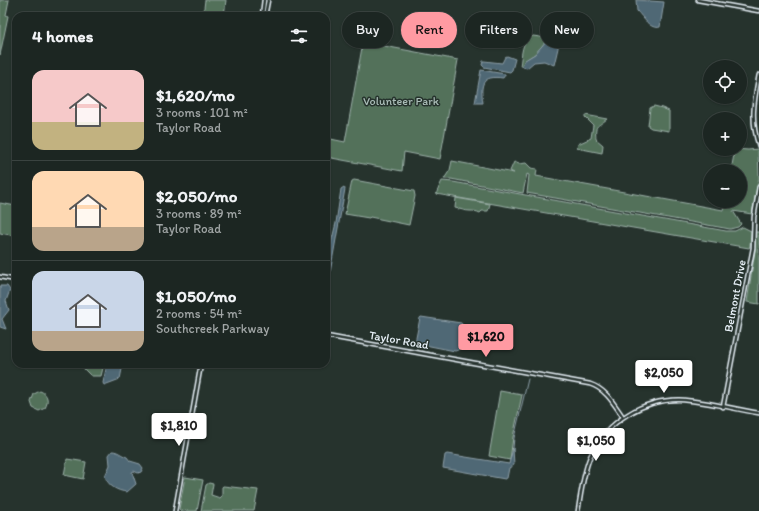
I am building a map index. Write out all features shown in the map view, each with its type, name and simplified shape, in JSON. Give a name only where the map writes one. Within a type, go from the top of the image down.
[{"type":"street","points":[[264,0],[264,12]]},
{"type":"street","points":[[265,12],[268,0]]},
{"type":"street","points":[[698,0],[759,11]]},
{"type":"street","points":[[759,75],[753,110],[754,127],[759,146]]},
{"type":"street","name":"Belmont Drive","points":[[723,407],[753,248],[754,217],[759,187]]},
{"type":"street","points":[[0,277],[12,279]]},
{"type":"street","name":"Taylor Road","points":[[330,337],[590,384],[607,395],[623,417]]},
{"type":"street","points":[[175,511],[200,368]]},
{"type":"street","points":[[578,511],[584,478],[590,457],[598,442],[623,417],[638,408],[665,401],[690,401],[759,413]]},
{"type":"green space","points":[[0,0],[9,0],[6,15],[8,16],[0,55]]},
{"type":"green space","points":[[205,0],[226,0],[224,12],[204,12]]},
{"type":"green space","points":[[532,36],[540,37],[540,48],[535,54],[527,59],[522,66],[520,66],[523,48],[532,48]]},
{"type":"green space","name":"Volunteer Park","points":[[362,48],[393,48],[458,60],[440,159],[404,152],[402,171],[330,158],[330,139],[345,142]]},
{"type":"green space","points":[[654,106],[669,111],[669,131],[651,128],[648,126],[650,108]]},
{"type":"green space","points":[[585,115],[607,119],[596,128],[596,139],[603,145],[602,153],[577,148],[578,144],[591,138],[593,125],[585,117]]},
{"type":"green space","points":[[758,149],[759,178],[752,214],[733,211],[741,224],[738,227],[730,229],[527,193],[529,175],[527,174],[523,193],[451,179],[444,179],[450,170],[452,161],[514,173],[510,171],[514,162],[519,164],[526,163],[531,168],[537,169],[536,176],[703,206],[703,208],[723,210],[723,208],[747,208],[747,164],[732,164],[734,156],[747,156],[747,150]]},
{"type":"green space","points":[[354,180],[414,191],[415,196],[409,225],[370,217],[345,214],[352,181]]},
{"type":"green space","points":[[442,181],[726,231],[735,231],[743,227],[751,231],[750,246],[749,248],[436,194]]},
{"type":"green space","points":[[456,198],[490,204],[488,211],[482,211],[480,213],[455,208]]},
{"type":"green space","points":[[0,203],[12,205],[12,235],[0,233]]},
{"type":"green space","points":[[755,232],[759,232],[759,304],[747,302],[755,251]]},
{"type":"green space","points":[[84,368],[103,368],[101,376],[91,376]]},
{"type":"green space","points":[[40,391],[45,394],[47,403],[45,408],[39,411],[33,408],[31,402],[34,394]]},
{"type":"green space","points":[[500,391],[522,395],[513,437],[510,460],[489,456]]},
{"type":"green space","points":[[67,459],[86,462],[83,479],[64,475]]},
{"type":"green space","points":[[185,477],[203,480],[197,511],[181,511],[179,509]]},
{"type":"green space","points":[[209,483],[213,484],[211,495],[220,498],[222,496],[223,486],[258,490],[254,511],[201,511],[206,485]]},
{"type":"water","points":[[636,0],[664,2],[660,27],[653,27],[644,19],[637,11]]},
{"type":"water","points":[[540,48],[558,48],[554,65],[544,61],[534,62],[527,68],[523,67],[522,65],[525,60],[535,54]]},
{"type":"water","points":[[507,56],[515,59],[510,72],[484,67],[482,65],[483,61],[502,63]]},
{"type":"water","points":[[481,70],[505,75],[503,78],[491,78],[484,82],[482,86],[483,103],[475,103]]},
{"type":"water","points":[[344,187],[345,189],[330,273],[330,247],[336,223],[341,189]]},
{"type":"water","points":[[0,286],[7,286],[10,290],[6,301],[9,310],[2,319],[6,329],[0,327]]},
{"type":"water","points":[[421,317],[461,323],[463,325],[460,348],[455,351],[415,343]]},
{"type":"water","points":[[106,368],[122,368],[120,379],[104,385],[103,383]]},
{"type":"water","points":[[513,448],[514,465],[509,468],[507,478],[505,479],[443,468],[445,455],[447,454],[509,464]]},
{"type":"water","points":[[112,451],[127,457],[130,461],[140,464],[143,468],[141,472],[132,472],[136,484],[127,492],[113,487],[106,480],[105,476],[110,465],[109,455]]},
{"type":"waterway","points":[[513,448],[528,379]]}]
